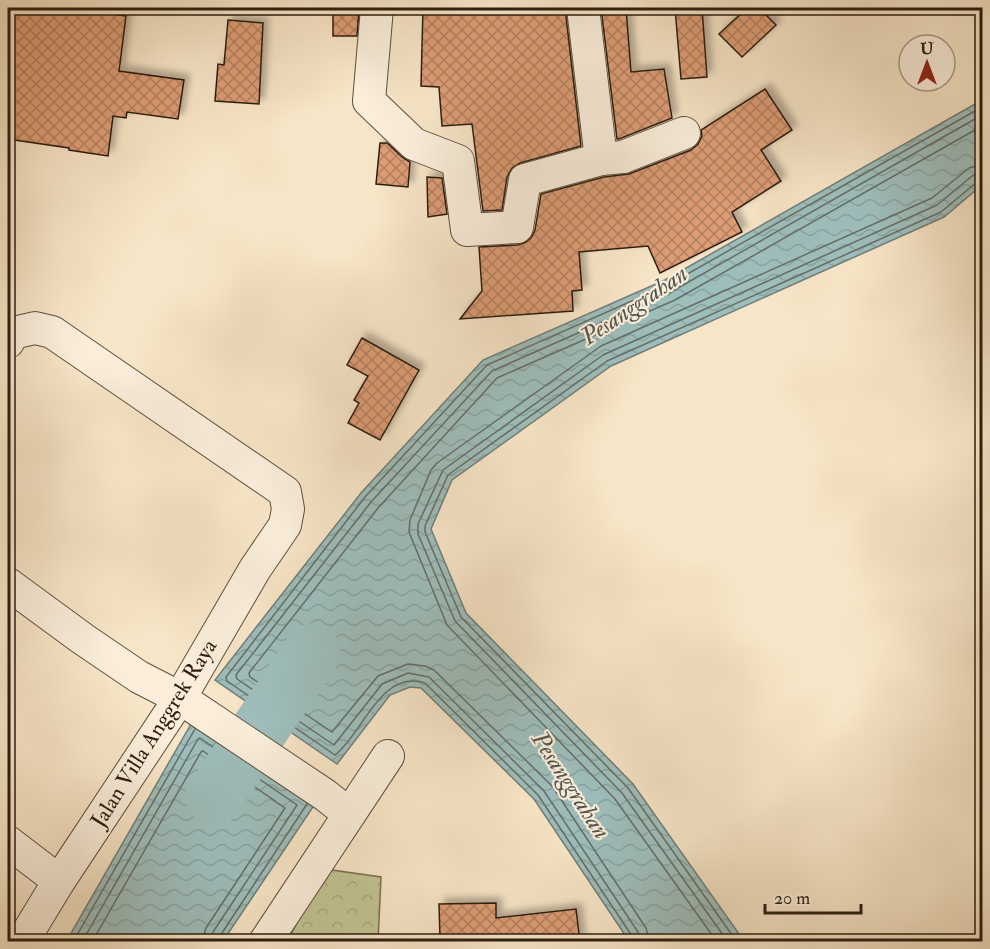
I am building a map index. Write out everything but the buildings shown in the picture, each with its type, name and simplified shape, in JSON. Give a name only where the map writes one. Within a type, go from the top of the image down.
[{"type":"street","points":[[377,8],[369,101],[414,144],[458,161],[467,230],[517,227],[525,180],[601,159],[623,157],[684,133]]},
{"type":"street","points":[[583,8],[601,159]]},
{"type":"street","name":"Jalan Villa Anggrek Raya","points":[[8,342],[13,333],[35,328],[52,332],[285,492],[288,509],[285,525],[244,587],[190,706],[59,881],[22,942]]},
{"type":"street","points":[[8,584],[83,639],[190,706],[325,795],[349,814]]},
{"type":"street","points":[[265,942],[388,756]]},
{"type":"street","points":[[8,842],[59,881]]},
{"type":"green space","points":[[325,869],[381,877],[378,941],[287,942]]},
{"type":"water","points":[[982,100],[982,185],[944,217],[611,366],[452,480],[431,529],[466,613],[633,784],[744,941],[629,941],[534,799],[421,688],[410,687],[390,695],[337,764],[215,680],[361,493],[483,360],[665,280]]},
{"type":"water","points":[[195,717],[317,801],[223,941],[66,942]]},
{"type":"waterway","name":"Pesanggrahan","points":[[214,797],[312,652]]}]
